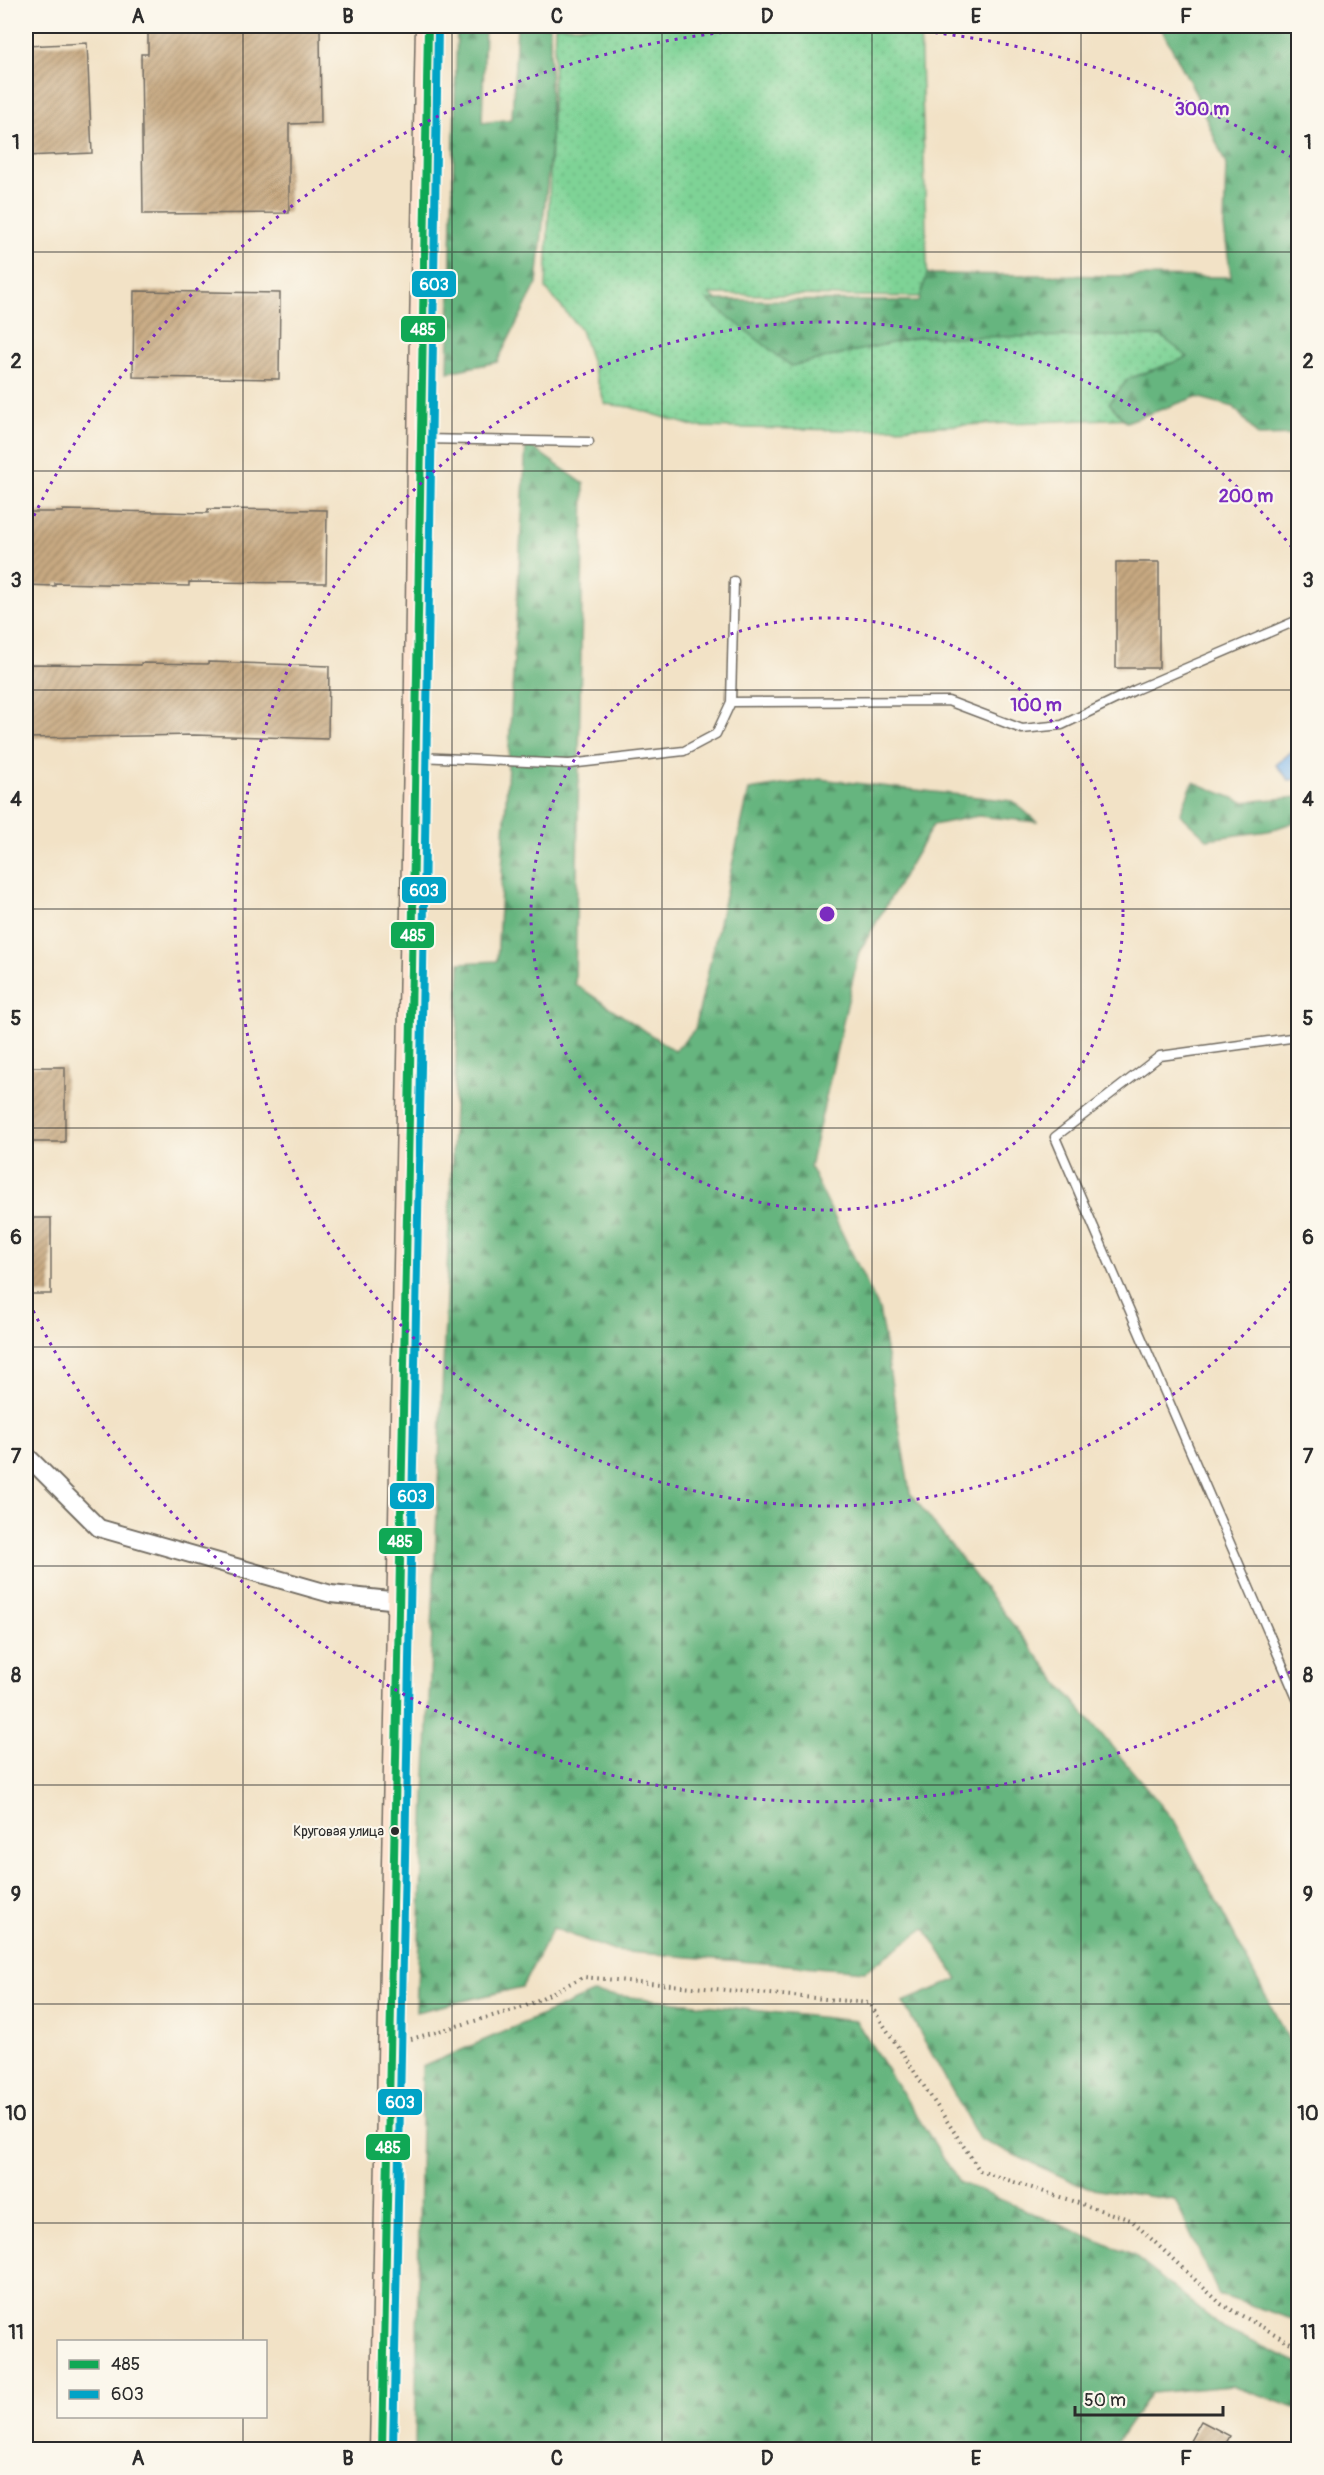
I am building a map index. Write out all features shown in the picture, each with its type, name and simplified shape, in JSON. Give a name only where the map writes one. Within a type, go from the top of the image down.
[{"type":"main road","points":[[382,2450],[416,757],[418,439],[428,26]]},
{"type":"street","points":[[26,1455],[99,1528],[331,1594],[400,1601]]},
{"type":"lane","points":[[418,439],[589,442]]},
{"type":"lane","points":[[416,757],[569,764],[684,750],[716,734],[731,702],[734,581]]},
{"type":"lane","points":[[731,702],[948,702],[1022,729],[1062,726],[1136,690],[1299,620]]},
{"type":"lane","points":[[1299,1037],[1160,1056],[1055,1137],[1299,1701]]},
{"type":"path","points":[[389,2045],[524,2007],[583,1977],[869,2003],[980,2171],[1131,2220],[1221,2304],[1299,2347]]},
{"type":"green space","points":[[457,26],[485,26],[482,123],[512,119],[517,26],[550,26],[551,144],[537,283],[497,362],[448,372]]},
{"type":"green space","points":[[555,26],[920,26],[928,297],[709,294],[800,361],[928,335],[1165,333],[1200,352],[1133,418],[847,430],[696,427],[630,407],[605,404],[581,330],[546,289]]},
{"type":"green space","points":[[1160,26],[1298,26],[1298,435],[1258,436],[1234,407],[1196,397],[1126,422],[1109,403],[1128,379],[1188,357],[1161,336],[918,337],[791,366],[707,300],[919,301],[927,274],[1231,277],[1224,227],[1226,165],[1194,90]]},
{"type":"green space","points":[[526,443],[584,484],[575,984],[675,1051],[695,1029],[749,790],[820,779],[1013,801],[1037,822],[978,816],[933,825],[859,952],[810,1167],[879,1309],[910,1493],[1061,1686],[1175,1822],[1298,2058],[1298,2321],[1219,2295],[1175,2200],[1085,2187],[979,2139],[903,2002],[958,1979],[925,1928],[865,1971],[614,1951],[553,1928],[522,1987],[416,2012],[460,963],[497,961]]},
{"type":"green space","points":[[1193,782],[1243,802],[1298,797],[1298,821],[1268,831],[1207,839],[1180,814]]},
{"type":"green space","points":[[593,1993],[856,2021],[959,2182],[1134,2256],[1224,2329],[1298,2363],[1298,2409],[1232,2386],[1151,2393],[1111,2450],[415,2449],[422,2067]]},
{"type":"water","points":[[1298,746],[1298,779],[1289,780],[1276,765]]},
{"type":"building","points":[[148,26],[320,26],[321,123],[289,124],[289,213],[143,214],[141,54],[148,54]]},
{"type":"building","points":[[87,43],[92,153],[26,156],[26,46]]},
{"type":"building","points":[[134,291],[280,293],[279,379],[133,377]]},
{"type":"building","points":[[208,509],[327,510],[326,583],[189,582],[189,586],[55,583],[55,586],[26,585],[26,512],[63,512],[63,510],[208,513]]},
{"type":"building","points":[[1116,562],[1159,562],[1159,668],[1116,668]]},
{"type":"building","points":[[208,662],[329,666],[328,739],[194,735],[26,738],[26,664],[141,665],[141,663],[208,664]]},
{"type":"building","points":[[26,1067],[65,1067],[65,1142],[26,1142]]},
{"type":"building","points":[[26,1218],[51,1218],[51,1294],[26,1294]]},
{"type":"building","points":[[1201,2421],[1230,2436],[1222,2450],[1185,2450]]},
{"type":"transit line","name":"485","points":[[382,2450],[412,968],[428,26]]},
{"type":"transit line","name":"603","points":[[393,2450],[423,968],[438,26]]},
{"type":"place","name":"Круговая улица","points":[[395,1831]]}]
